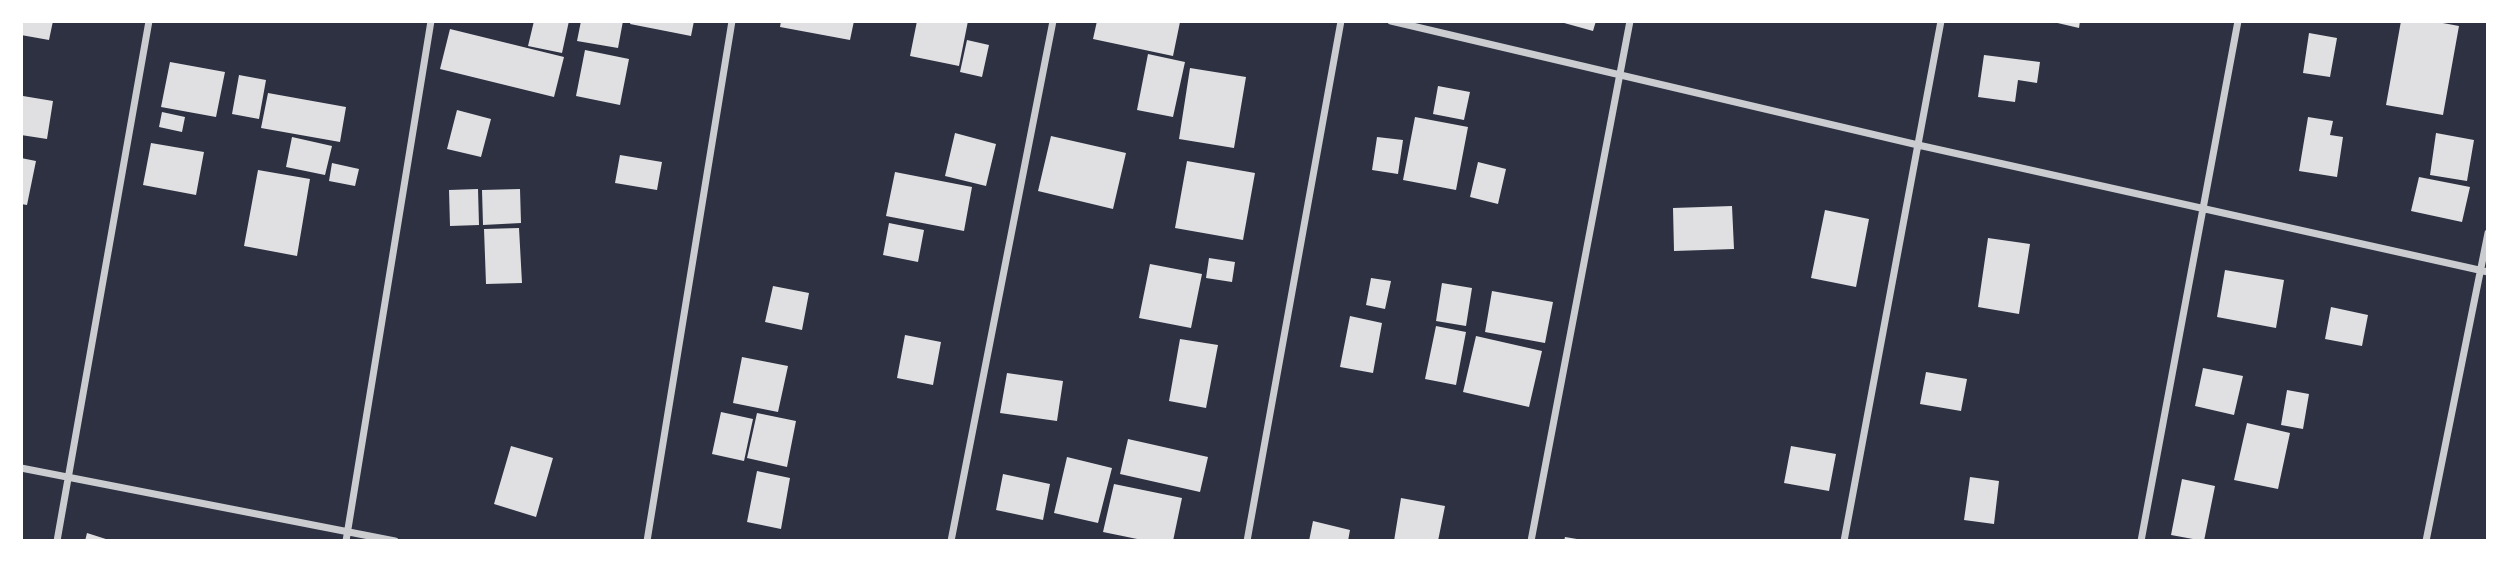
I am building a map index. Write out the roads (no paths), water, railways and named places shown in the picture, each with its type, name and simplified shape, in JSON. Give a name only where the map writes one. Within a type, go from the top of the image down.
[{"type":"street","points":[[57,541],[149,21]]},
{"type":"street","points":[[346,541],[431,21]]},
{"type":"street","points":[[647,541],[732,21]]},
{"type":"street","points":[[951,541],[1053,21]]},
{"type":"street","points":[[1247,541],[1341,21]]},
{"type":"street","points":[[1391,21],[1918,145],[2485,272]]},
{"type":"street","points":[[1531,541],[1630,21]]},
{"type":"street","points":[[1844,541],[1941,21]]},
{"type":"street","points":[[2141,541],[2238,21]]},
{"type":"street","points":[[2426,541],[2485,272],[2488,233]]},
{"type":"street","points":[[21,468],[395,541]]}]
